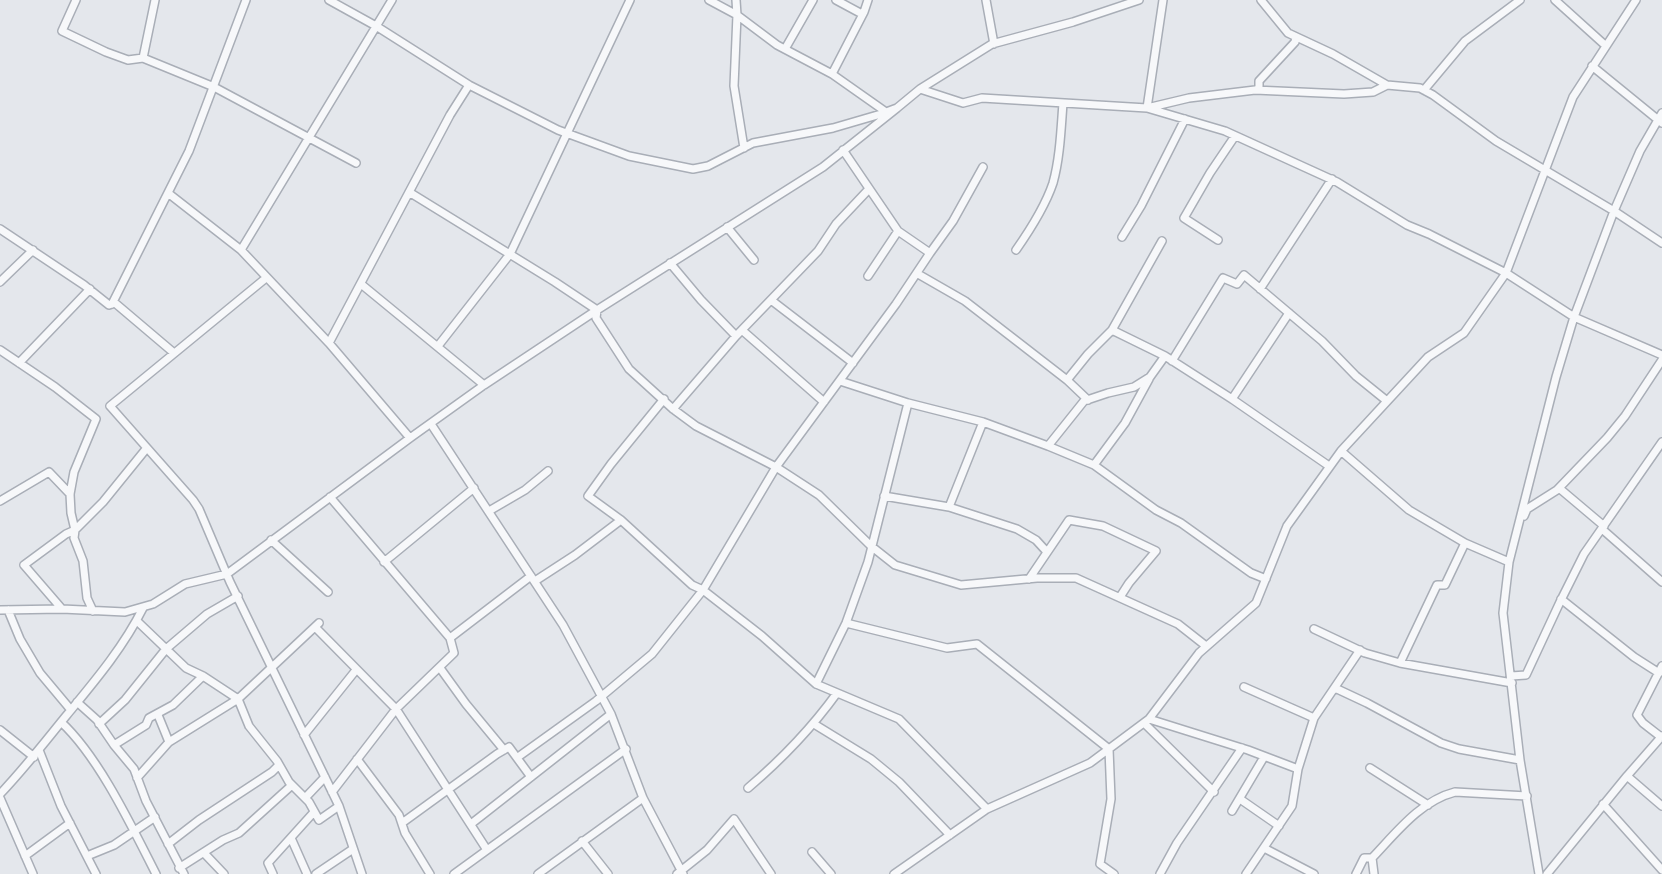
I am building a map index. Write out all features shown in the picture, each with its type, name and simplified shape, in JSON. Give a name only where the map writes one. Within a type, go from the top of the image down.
[{"type":"street","points":[[76,0],[62,31],[128,60],[143,58],[214,87],[356,163]]},
{"type":"street","points":[[143,58],[155,0]]},
{"type":"street","points":[[112,304],[189,151],[246,0]]},
{"type":"street","points":[[329,0],[376,26],[469,85],[512,108],[567,133],[629,156],[693,169],[708,166],[753,143],[833,128],[897,108]]},
{"type":"street","points":[[241,250],[392,0]]},
{"type":"street","points":[[438,346],[510,254],[630,0]]},
{"type":"street","points":[[709,0],[737,15],[785,49],[832,74],[885,112]]},
{"type":"street","points":[[736,0],[734,86],[744,148]]},
{"type":"street","points":[[785,49],[813,0]]},
{"type":"street","points":[[836,0],[862,14]]},
{"type":"street","points":[[832,74],[868,0]]},
{"type":"street","points":[[986,0],[994,44]]},
{"type":"street","points":[[71,710],[40,674],[4,610],[62,609],[125,612],[143,608],[185,584],[227,574],[484,385],[597,310],[823,167],[920,89],[994,44],[1074,22],[1139,0]]},
{"type":"street","points":[[1147,108],[1163,0]]},
{"type":"street","points":[[1261,0],[1288,33],[1333,54],[1387,85],[1424,90],[1433,94],[1496,141],[1614,211],[1662,243]]},
{"type":"street","points":[[1424,90],[1465,41],[1520,0]]},
{"type":"street","points":[[1555,0],[1606,46]]},
{"type":"street","points":[[894,874],[987,808],[1090,763],[1109,749],[1146,721],[1198,653],[1256,603],[1287,526],[1329,466],[1428,357],[1464,333],[1506,273],[1573,97],[1636,0]]},
{"type":"street","points":[[1259,90],[1259,81],[1296,37]]},
{"type":"street","points":[[1539,874],[1520,760],[1503,614],[1509,562],[1556,377],[1574,317],[1614,211],[1641,151],[1661,119],[1592,66]]},
{"type":"street","points":[[329,343],[450,115],[469,85]]},
{"type":"street","points":[[1147,108],[1189,98],[1259,90],[1344,94],[1373,92],[1387,85]]},
{"type":"street","points":[[920,89],[963,103],[982,98],[1147,108],[1225,131],[1332,179],[1407,225],[1506,273],[1574,317],[1662,355]]},
{"type":"street","points":[[1016,250],[1032,227],[1053,183],[1063,103]]},
{"type":"street","points":[[1122,237],[1141,206],[1185,119]]},
{"type":"street","points":[[1218,240],[1184,219],[1235,136]]},
{"type":"street","points":[[843,150],[898,231],[930,253]]},
{"type":"street","points":[[518,758],[602,696],[652,654],[703,590],[776,466],[918,274],[953,221],[984,167]]},
{"type":"street","points":[[1260,289],[1332,179]]},
{"type":"street","points":[[673,409],[736,336],[818,251],[836,224],[869,189]]},
{"type":"street","points":[[409,192],[597,310]]},
{"type":"street","points":[[168,193],[241,250],[329,343],[410,438]]},
{"type":"street","points":[[727,228],[753,260]]},
{"type":"street","points":[[0,229],[109,305],[115,303],[174,352]]},
{"type":"street","points":[[868,276],[898,231]]},
{"type":"street","points":[[1067,380],[1112,330],[1162,241]]},
{"type":"street","points":[[0,282],[33,250]]},
{"type":"street","points":[[670,264],[736,336]]},
{"type":"street","points":[[918,274],[966,301],[1067,380],[1088,400]]},
{"type":"street","points":[[1172,361],[1224,278],[1237,284],[1244,275],[1322,341],[1356,376],[1387,401]]},
{"type":"street","points":[[266,278],[110,406],[199,509],[227,574],[339,806],[362,874]]},
{"type":"street","points":[[361,284],[484,385]]},
{"type":"street","points":[[19,363],[90,290]]},
{"type":"street","points":[[771,300],[853,363]]},
{"type":"street","points":[[597,310],[596,318],[629,369],[673,409],[696,426],[776,466],[819,495],[871,546],[895,565],[961,585],[1029,579],[1076,578],[1178,624],[1206,646]]},
{"type":"street","points":[[1232,399],[1289,313]]},
{"type":"street","points":[[1112,330],[1165,356],[1329,466]]},
{"type":"street","points":[[742,331],[824,402]]},
{"type":"street","points":[[0,350],[55,387],[96,419],[74,472],[70,494],[74,538],[83,561],[87,598],[93,611]]},
{"type":"street","points":[[1094,465],[1125,423],[1150,377],[1165,356]]},
{"type":"street","points":[[1515,537],[1527,509],[1559,488],[1607,438],[1625,416],[1662,360]]},
{"type":"street","points":[[1048,446],[1084,402],[1134,387],[1150,377]]},
{"type":"street","points":[[840,381],[908,403],[983,422],[1094,465],[1156,510],[1181,523],[1251,573],[1266,579]]},
{"type":"street","points":[[664,399],[588,496],[621,520],[692,585],[703,590],[762,636],[816,684],[899,719],[987,808]]},
{"type":"street","points":[[816,684],[846,623],[868,562],[908,403]]},
{"type":"street","points":[[949,507],[983,422]]},
{"type":"street","points":[[431,424],[563,625],[612,714],[643,798],[680,873],[707,850],[734,819],[771,874]]},
{"type":"street","points":[[1314,628],[1365,653],[1400,663],[1511,679],[1526,675],[1584,554],[1662,442]]},
{"type":"street","points":[[62,609],[24,565],[47,547],[75,530],[103,502],[146,449]]},
{"type":"street","points":[[1341,451],[1409,510],[1465,543],[1509,562]]},
{"type":"street","points":[[489,511],[525,490],[548,471]]},
{"type":"street","points":[[0,501],[49,472],[70,494]]},
{"type":"street","points":[[384,562],[474,488]]},
{"type":"street","points":[[1559,488],[1662,582]]},
{"type":"street","points":[[884,496],[949,507],[1025,532],[1047,552]]},
{"type":"street","points":[[330,497],[450,638],[454,653],[396,709],[332,792]]},
{"type":"street","points":[[1029,579],[1069,519],[1103,526],[1156,551],[1120,597]]},
{"type":"street","points":[[450,638],[533,579],[575,555],[621,520]]},
{"type":"street","points":[[271,540],[328,592]]},
{"type":"street","points":[[1400,663],[1437,585],[1445,585],[1465,543]]},
{"type":"street","points":[[99,723],[124,700],[166,649],[207,614],[238,596]]},
{"type":"street","points":[[1547,874],[1661,736],[1643,723],[1637,715],[1660,669],[1634,657],[1561,599]]},
{"type":"street","points":[[33,874],[0,796],[107,665],[137,621],[143,608]]},
{"type":"street","points":[[137,621],[186,668],[203,676],[238,699],[249,726],[292,785],[305,798],[319,820],[339,806]]},
{"type":"street","points":[[846,623],[947,648],[977,644],[1109,749],[1111,799],[1100,864],[1114,874]]},
{"type":"street","points":[[137,778],[169,742],[238,699],[317,625],[356,670],[396,709],[487,850]]},
{"type":"street","points":[[1246,874],[1292,806],[1298,769],[1314,718],[1360,650]]},
{"type":"street","points":[[440,668],[504,750]]},
{"type":"street","points":[[304,735],[356,670]]},
{"type":"street","points":[[114,745],[146,725],[149,718],[173,705],[203,676]]},
{"type":"street","points":[[1244,687],[1314,718]]},
{"type":"street","points":[[1335,688],[1441,743],[1459,749],[1520,760]]},
{"type":"street","points":[[748,788],[773,767],[814,724],[837,693]]},
{"type":"street","points":[[77,702],[99,723],[134,769],[182,871],[223,840],[239,833],[292,785]]},
{"type":"street","points":[[471,824],[612,714]]},
{"type":"street","points":[[158,715],[169,742]]},
{"type":"street","points":[[1146,721],[1242,748],[1298,769]]},
{"type":"street","points":[[1146,721],[1214,792]]},
{"type":"street","points":[[61,722],[77,736],[134,831],[156,874]]},
{"type":"street","points":[[814,724],[870,759],[899,782],[950,835]]},
{"type":"street","points":[[0,730],[34,757]]},
{"type":"street","points":[[402,823],[509,747],[531,777]]},
{"type":"street","points":[[1160,874],[1177,843],[1242,748]]},
{"type":"street","points":[[454,874],[626,749]]},
{"type":"street","points":[[39,750],[95,874]]},
{"type":"street","points":[[1232,811],[1264,758]]},
{"type":"street","points":[[357,759],[399,815],[405,833],[430,874]]},
{"type":"street","points":[[168,843],[279,765]]},
{"type":"street","points":[[1370,768],[1428,805]]},
{"type":"street","points":[[1627,776],[1662,806]]},
{"type":"street","points":[[305,798],[325,777]]},
{"type":"street","points":[[1356,874],[1364,858],[1372,858],[1417,811],[1455,792],[1527,796]]},
{"type":"street","points":[[538,874],[643,798]]},
{"type":"street","points":[[1240,799],[1279,826]]},
{"type":"street","points":[[1603,804],[1662,870]]},
{"type":"street","points":[[273,874],[268,863],[314,812]]},
{"type":"street","points":[[87,856],[114,845],[155,817]]},
{"type":"street","points":[[25,856],[70,823]]},
{"type":"street","points":[[291,838],[307,874]]},
{"type":"street","points":[[582,841],[608,874]]},
{"type":"street","points":[[1264,848],[1313,874]]},
{"type":"street","points":[[316,874],[353,849]]},
{"type":"street","points":[[812,852],[831,874]]},
{"type":"street","points":[[204,853],[224,874]]},
{"type":"street","points":[[1372,858],[1374,874]]}]
